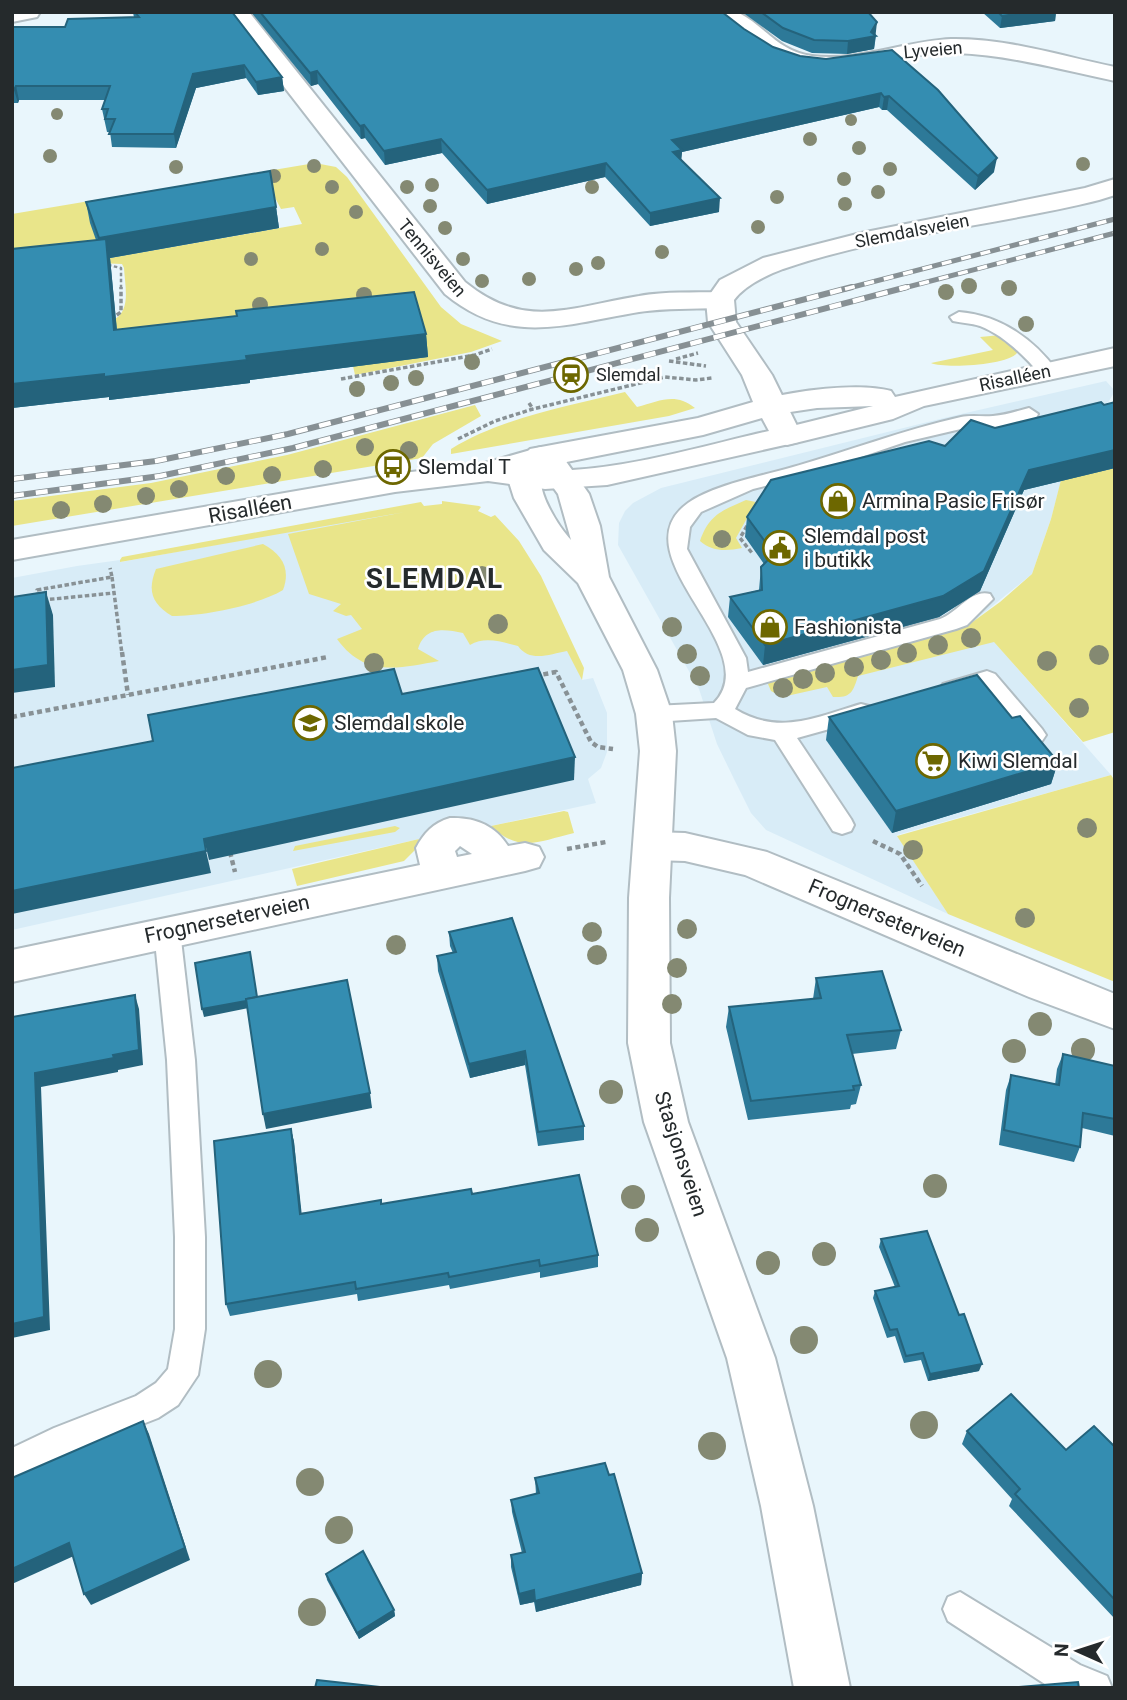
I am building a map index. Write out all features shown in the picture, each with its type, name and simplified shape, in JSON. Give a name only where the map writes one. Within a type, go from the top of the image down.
[{"type":"street","points":[[12,15],[29,12]]},
{"type":"street","name":"Lyveien","points":[[723,12],[776,51],[801,61],[849,62],[929,48],[959,46],[1115,74]]},
{"type":"street","name":"Tennisveien","points":[[246,14],[454,288],[476,307],[504,318],[548,321],[653,302],[720,300]]},
{"type":"street","name":"Slemdalsveien","points":[[720,300],[730,286],[772,264],[861,241],[1090,195],[1115,187]]},
{"type":"street","points":[[720,300],[722,323],[757,375],[769,406],[787,436]]},
{"type":"street","name":"Risalléen","points":[[567,480],[642,469],[882,413],[915,400],[1115,357]]},
{"type":"street","name":"Risalléen","points":[[12,550],[395,483],[532,468],[703,426],[769,406],[852,397],[915,400]]},
{"type":"street","name":"Stasjonsveien","points":[[592,577],[589,540],[567,480],[558,467],[532,468],[530,498],[555,543],[592,577],[640,670],[654,714],[658,751],[647,959],[652,1055],[666,1122],[732,1298],[751,1357],[787,1506],[822,1688]]},
{"type":"street","name":"Frognerseterveien","points":[[653,846],[708,851],[753,862],[1044,985],[1115,1012]]},
{"type":"street","name":"Frognerseterveien","points":[[12,966],[511,860]]},
{"type":"lane","points":[[959,317],[976,319],[1015,338],[1048,371]]},
{"type":"lane","points":[[960,390],[970,407],[965,422]]},
{"type":"lane","points":[[654,714],[720,710],[727,704],[736,684],[738,665],[735,658],[677,549],[677,537],[685,517],[708,500],[746,485],[801,471],[899,438],[965,422],[994,422],[1029,414]]},
{"type":"lane","points":[[736,684],[959,620],[982,599]]},
{"type":"lane","points":[[936,693],[987,679],[1034,736]]},
{"type":"lane","points":[[720,710],[736,722],[761,732],[782,733],[885,706]]},
{"type":"lane","points":[[782,733],[842,825]]},
{"type":"lane","points":[[12,1465],[65,1439],[147,1407],[167,1394],[181,1376],[190,1329],[190,1237],[181,1060],[167,931]]},
{"type":"lane","points":[[960,1609],[1071,1680],[1095,1688]]},
{"type":"path","points":[[105,322],[121,312],[122,294],[121,268],[107,265]]},
{"type":"path","points":[[115,294],[122,294]]},
{"type":"path","points":[[341,379],[475,355],[497,347]]},
{"type":"path","points":[[703,352],[669,361],[704,366],[714,364]]},
{"type":"path","points":[[453,442],[495,421],[533,409],[665,377],[696,380],[715,377]]},
{"type":"path","points":[[529,403],[533,409]]},
{"type":"path","points":[[752,518],[740,538],[752,553]]},
{"type":"path","points":[[112,577],[128,695]]},
{"type":"path","points":[[25,598],[37,593],[38,600],[114,593]]},
{"type":"path","points":[[12,716],[328,657]]},
{"type":"path","points":[[524,678],[556,671],[591,742],[598,747],[608,748]]},
{"type":"path","points":[[842,825],[900,854],[923,887]]},
{"type":"path","points":[[228,844],[235,873]]},
{"type":"shaded area","points":[[315,163],[336,167],[347,177],[441,307],[461,324],[502,341],[471,352],[355,375],[353,366],[105,355],[111,321],[118,317],[125,306],[122,264],[12,268],[12,214],[137,193],[156,191],[104,259],[302,224],[294,207],[281,209],[272,192],[188,206],[183,185]]},
{"type":"shaded area","points":[[1001,335],[1016,348],[1017,353],[1011,357],[976,365],[949,366],[931,363],[993,350],[980,337]]},
{"type":"shaded area","points":[[1106,381],[1115,391],[1061,481],[1032,574],[975,620],[1111,775],[897,835],[948,914],[766,830],[751,813],[717,744],[699,689],[618,545],[619,523],[625,511],[633,503],[661,488]]},
{"type":"shaded area","points":[[625,392],[637,407],[674,399],[695,408],[669,416],[451,454],[451,449],[471,438],[513,421]]},
{"type":"shaded area","points":[[475,405],[481,416],[433,444],[422,458],[12,526],[12,501],[151,483],[287,455]]},
{"type":"shaded area","points":[[1115,468],[1115,732],[1083,742],[994,642],[858,676],[853,690],[844,696],[833,697],[827,687],[782,697],[771,691],[768,684],[771,679],[870,655],[967,626],[1032,574],[1061,480]]},
{"type":"shaded area","points":[[746,500],[756,502],[736,538],[742,548],[720,550],[700,541],[707,525],[717,515]]},
{"type":"shaded area","points":[[442,501],[481,507],[478,511],[491,517],[495,515],[519,541],[541,576],[584,668],[582,680],[567,651],[534,656],[518,646],[500,642],[488,640],[470,645],[463,633],[449,631],[430,633],[425,636],[418,649],[439,661],[384,667],[359,660],[348,651],[337,639],[362,629],[351,615],[333,611],[341,604],[309,594],[288,534],[405,512],[120,562],[122,557],[421,502],[424,506],[442,504]]},
{"type":"shaded area","name":"Slemdal skole","points":[[425,510],[525,559],[582,680],[593,678],[607,713],[607,752],[601,768],[588,779],[596,803],[491,826],[471,818],[442,821],[429,828],[419,839],[12,930],[12,578],[77,566],[121,562],[390,513]]},
{"type":"shaded area","points":[[263,544],[280,557],[285,569],[283,590],[272,596],[214,612],[185,616],[172,616],[156,602],[152,584],[156,569]]},
{"type":"shaded area","points":[[1111,775],[1115,781],[1115,982],[948,914],[897,836]]},
{"type":"shaded area","points":[[568,812],[574,833],[540,842],[521,843],[511,840],[491,826]]},
{"type":"shaded area","points":[[395,826],[400,828],[395,832],[293,851],[295,846]]},
{"type":"shaded area","points":[[419,839],[415,850],[404,861],[297,886],[292,869]]},
{"type":"building","points":[[135,12],[232,12],[282,77],[256,82],[244,65],[193,74],[174,134],[109,134],[115,119],[105,119],[108,109],[102,109],[110,86],[16,86],[12,90],[12,27],[65,27],[68,19],[139,17]]},
{"type":"building","points":[[260,12],[722,12],[773,47],[800,56],[826,59],[892,50],[938,90],[997,158],[978,176],[889,96],[884,97],[881,93],[672,140],[682,150],[673,152],[720,198],[650,213],[606,163],[487,190],[441,139],[384,151],[364,125],[360,126],[317,71],[310,73]]},
{"type":"building","points":[[761,12],[868,12],[877,22],[871,32],[876,36],[848,41],[814,40],[783,28]]},
{"type":"building","points":[[998,12],[1027,12],[1002,16]]},
{"type":"building","points":[[270,171],[276,207],[99,238],[86,202]]},
{"type":"building","points":[[106,239],[114,330],[237,316],[236,311],[414,292],[426,334],[246,356],[247,360],[104,377],[104,374],[12,384],[12,249]]},
{"type":"building","points":[[1101,402],[1104,405],[1115,402],[1115,450],[1029,470],[984,571],[943,596],[765,645],[730,597],[762,590],[761,567],[774,554],[747,517],[771,480],[929,441],[945,446],[971,420],[995,428]]},
{"type":"building","points":[[46,592],[48,665],[12,670],[12,597]]},
{"type":"building","points":[[538,668],[575,757],[204,839],[206,851],[12,891],[12,768],[153,741],[148,715],[394,669],[402,694]]},
{"type":"building","points":[[977,675],[1012,718],[1020,716],[1058,762],[896,811],[829,717]]},
{"type":"building","points":[[512,918],[584,1126],[538,1132],[525,1051],[469,1064],[437,956],[456,952],[449,932]]},
{"type":"building","points":[[250,952],[257,997],[202,1009],[195,963]]},
{"type":"building","points":[[882,971],[901,1030],[847,1035],[861,1085],[853,1086],[854,1090],[751,1101],[729,1007],[821,998],[816,978]]},
{"type":"building","points":[[347,980],[370,1093],[263,1114],[246,999]]},
{"type":"building","points":[[135,995],[139,1050],[113,1055],[114,1058],[35,1073],[44,1317],[12,1324],[12,1017]]},
{"type":"building","points":[[1063,1054],[1115,1066],[1115,1119],[1083,1113],[1080,1147],[1004,1130],[1011,1075],[1059,1085]]},
{"type":"building","points":[[291,1129],[300,1214],[381,1200],[381,1204],[471,1189],[472,1194],[579,1175],[598,1255],[540,1266],[539,1260],[449,1277],[448,1273],[356,1289],[355,1282],[226,1304],[214,1141]]},
{"type":"building","points":[[927,1231],[959,1315],[964,1314],[982,1364],[930,1374],[923,1353],[906,1356],[897,1329],[890,1330],[875,1291],[899,1286],[881,1239]]},
{"type":"building","points":[[1011,1394],[1066,1450],[1094,1426],[1115,1447],[1115,1600],[1015,1494],[1020,1489],[967,1431]]},
{"type":"building","points":[[143,1421],[185,1548],[84,1594],[69,1543],[12,1569],[12,1478]]},
{"type":"building","points":[[605,1463],[609,1475],[614,1474],[642,1573],[535,1601],[534,1590],[519,1594],[511,1555],[525,1552],[511,1500],[539,1493],[535,1478]]},
{"type":"building","points":[[363,1551],[394,1610],[357,1633],[326,1574]]},
{"type":"building","points":[[317,1680],[389,1688],[315,1688]]},
{"type":"building","points":[[1078,1682],[1079,1688],[1007,1688]]},
{"type":"railway","points":[[845,289],[1115,219]]},
{"type":"railway","points":[[900,289],[1115,233]]},
{"type":"railway","points":[[12,479],[156,461],[288,434],[852,287]]},
{"type":"railway","points":[[12,496],[160,476],[293,448],[907,287]]},
{"type":"place","name":"Slemdal","points":[[571,375]]},
{"type":"place","name":"Slemdal T","points":[[393,467]]},
{"type":"place","name":"Armina Pasic Frisør","points":[[838,501]]},
{"type":"place","name":"Slemdal post i butikk","points":[[780,548]]},
{"type":"place","name":"Fashionista","points":[[770,627]]},
{"type":"place","name":"Slemdal skole","points":[[310,723]]},
{"type":"place","name":"Kiwi Slemdal","points":[[933,761]]},
{"type":"district","name":"SLEMDAL","points":[[435,578]]}]
